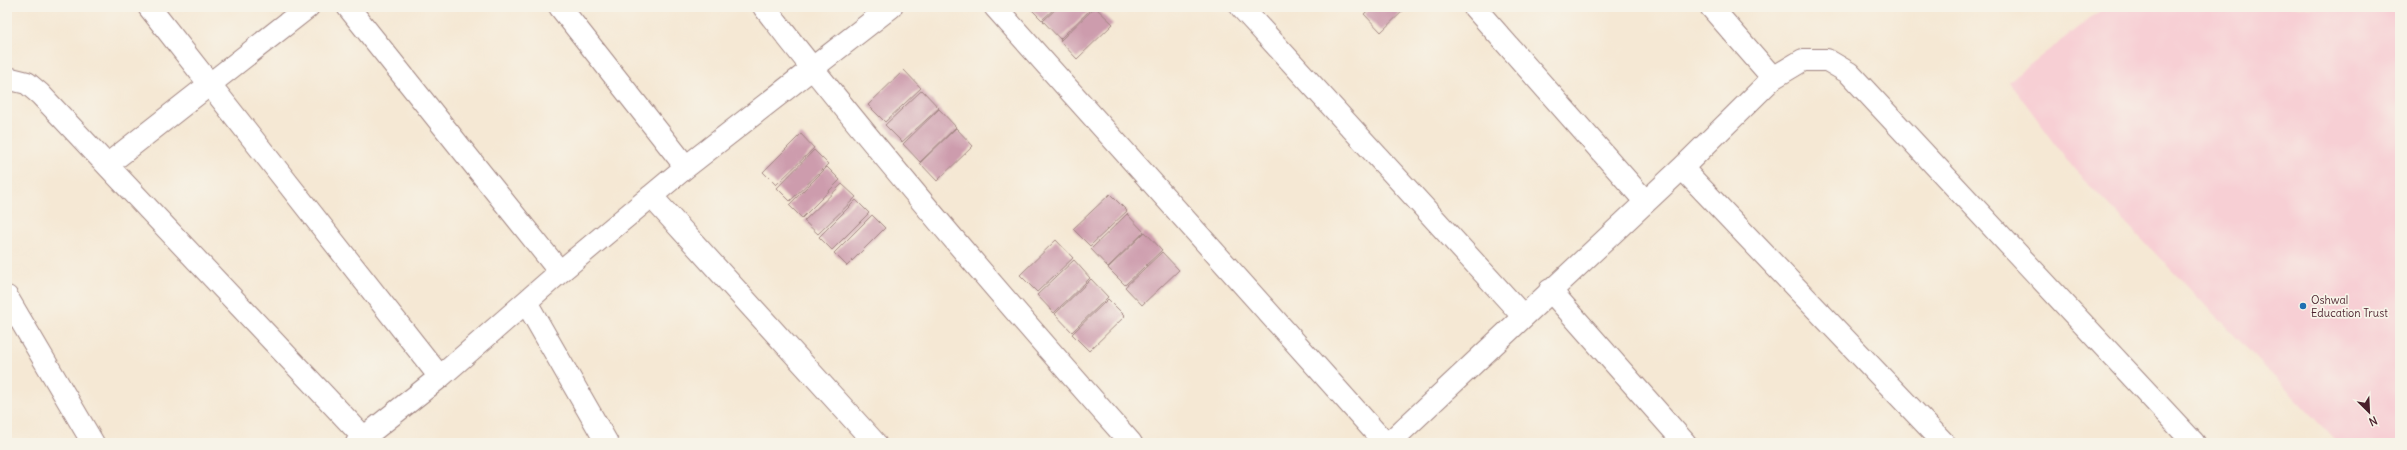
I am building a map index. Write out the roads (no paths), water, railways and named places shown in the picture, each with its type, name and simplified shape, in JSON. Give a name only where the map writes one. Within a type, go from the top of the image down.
[{"type":"street","points":[[149,7],[440,377]]},
{"type":"street","points":[[107,165],[308,7]]},
{"type":"street","points":[[348,7],[560,272]]},
{"type":"street","points":[[560,7],[686,167]]},
{"type":"street","points":[[764,7],[811,67],[1006,302],[1131,443]]},
{"type":"street","points":[[7,78],[27,83],[36,91],[107,165],[364,441],[560,272],[686,167],[811,67],[891,7]]},
{"type":"street","points":[[995,7],[1385,443]]},
{"type":"street","points":[[1240,7],[1523,316]]},
{"type":"street","points":[[1474,7],[1645,201]]},
{"type":"street","points":[[1711,7],[1773,78]]},
{"type":"street","points":[[1389,443],[1550,290],[1682,168],[1773,78],[1803,60],[1826,60],[1849,73],[2194,443]]},
{"type":"street","points":[[1682,168],[1944,443]]},
{"type":"street","points":[[651,196],[875,443]]},
{"type":"street","points":[[1550,290],[1685,443]]},
{"type":"street","points":[[7,297],[85,440]]},
{"type":"street","points":[[526,302],[607,443]]},
{"type":"place","name":"Oshwal Education Trust","points":[[2303,306]]}]
